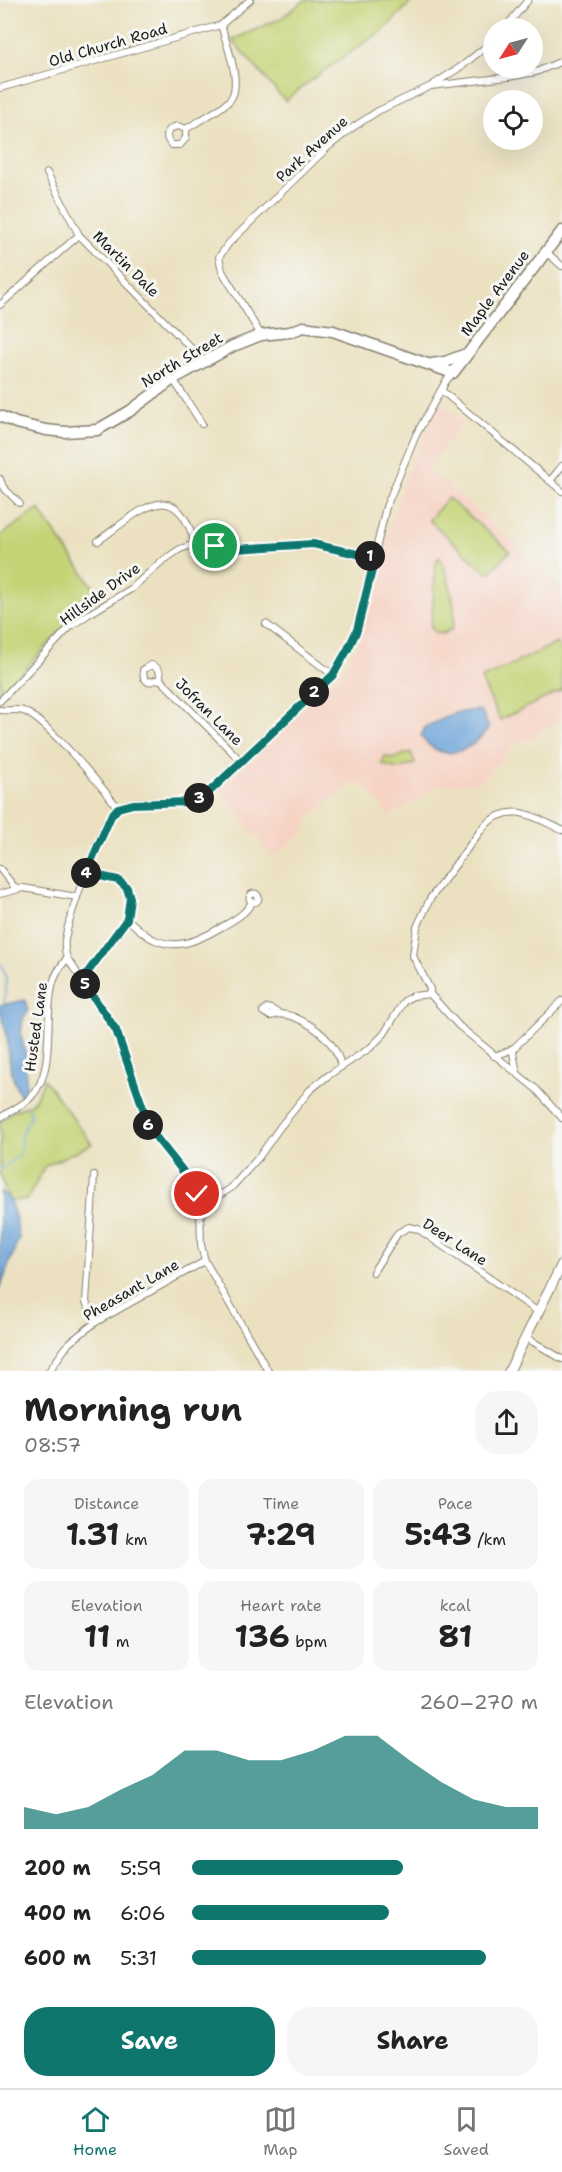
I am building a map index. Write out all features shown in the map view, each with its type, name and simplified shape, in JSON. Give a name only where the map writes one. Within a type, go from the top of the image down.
[{"type":"main road","name":"Maple Avenue","points":[[453,373],[562,231]]},
{"type":"main road","name":"North Street","points":[[0,416],[16,423],[55,431],[82,433],[97,430],[121,417],[173,379],[233,346],[261,335],[290,332],[303,327],[325,329],[453,373]]},
{"type":"main road","points":[[431,364],[445,362],[469,353]]},
{"type":"main road","points":[[509,1371],[562,1264]]},
{"type":"street","name":"Old Church Road","points":[[0,88],[220,25],[250,0]]},
{"type":"street","points":[[513,18],[528,0]]},
{"type":"street","points":[[186,129],[230,100],[235,91],[233,66],[220,25]]},
{"type":"street","points":[[431,86],[483,49]]},
{"type":"street","name":"Park Avenue","points":[[261,335],[222,271],[219,257],[223,250],[318,156],[351,128],[378,111],[431,86],[529,73],[562,61]]},
{"type":"street","points":[[462,66],[467,79],[472,82]]},
{"type":"street","name":"Martin Dale","points":[[47,173],[79,235],[203,362]]},
{"type":"street","points":[[0,304],[79,235]]},
{"type":"street","points":[[546,251],[562,266]]},
{"type":"street","points":[[268,1371],[205,1261],[201,1245],[197,1194],[182,1170],[151,1131],[116,1030],[67,958],[65,940],[86,873],[111,816],[118,808],[133,804],[188,802],[199,799],[333,675],[357,630],[386,507],[416,435],[453,373]]},
{"type":"street","points":[[173,379],[202,424]]},
{"type":"street","points":[[441,390],[562,491]]},
{"type":"street","points":[[550,481],[562,466]]},
{"type":"street","points":[[0,479],[1,489],[20,502]]},
{"type":"street","points":[[98,540],[148,506],[158,502],[169,504],[180,511],[191,530],[195,544],[235,549],[313,544],[375,558]]},
{"type":"street","name":"Hillside Drive","points":[[0,701],[70,627],[131,589],[161,562],[180,549],[195,544]]},
{"type":"street","points":[[266,624],[333,675]]},
{"type":"street","name":"Jofran Lane","points":[[160,679],[241,761]]},
{"type":"street","points":[[0,710],[23,711],[38,719],[101,786],[118,808]]},
{"type":"street","points":[[562,830],[537,818],[511,812],[490,820],[476,835],[430,899],[417,927],[413,956],[430,989],[430,994],[459,1026],[517,1072],[562,1118]]},
{"type":"street","points":[[0,869],[16,889]]},
{"type":"street","points":[[82,980],[127,919],[130,898],[127,888],[118,880],[86,873]]},
{"type":"street","points":[[0,894],[16,889],[77,897]]},
{"type":"street","points":[[127,919],[153,939],[170,944],[184,944],[204,937],[241,916],[252,902]]},
{"type":"street","name":"Husted Lane","points":[[0,1118],[32,1097],[39,1084],[47,1053],[51,990],[56,974],[67,958]]},
{"type":"street","points":[[200,1216],[245,1174],[303,1098],[341,1067],[370,1048],[384,1034],[404,1001],[413,996],[430,994]]},
{"type":"street","points":[[494,1056],[515,1047],[562,1001]]},
{"type":"street","points":[[280,1014],[294,1017],[323,1034],[336,1050],[341,1067]]},
{"type":"street","points":[[515,1047],[513,1053],[517,1072]]},
{"type":"street","points":[[94,1176],[86,1302],[96,1322]]},
{"type":"street","points":[[197,1194],[220,1196]]},
{"type":"street","name":"Deer Lane","points":[[373,1272],[398,1233],[409,1227],[418,1229],[537,1311]]},
{"type":"street","name":"Pheasant Lane","points":[[49,1371],[69,1343],[96,1322],[205,1261]]},
{"type":"street","points":[[525,1337],[562,1359]]},
{"type":"shaded area","points":[[439,402],[464,422],[427,468],[489,520],[562,588],[562,719],[525,742],[515,744],[500,763],[496,764],[479,782],[433,787],[418,803],[410,802],[390,817],[365,786],[353,784],[312,815],[300,835],[273,858],[220,789],[339,674],[356,648],[371,606],[393,514],[406,476]]},
{"type":"green space","points":[[305,0],[413,0],[385,29],[322,72],[285,101],[232,40],[281,18]]},
{"type":"green space","points":[[448,498],[510,551],[490,573],[487,573],[429,520]]},
{"type":"green space","points":[[39,509],[101,599],[81,609],[0,693],[0,536]]},
{"type":"green space","points":[[439,557],[449,582],[454,613],[452,629],[442,634],[435,632],[431,627],[436,562]]},
{"type":"green space","points":[[557,643],[562,653],[562,690],[500,720],[481,679]]},
{"type":"green space","points":[[411,752],[415,764],[397,769],[382,764],[385,756],[392,759]]},
{"type":"green space","points":[[44,1079],[92,1144],[45,1166],[27,1200],[9,1201],[0,1174],[0,1123],[13,1111],[29,1105],[35,1099]]},
{"type":"water","points":[[477,710],[482,712],[489,728],[465,749],[447,753],[429,745],[421,736],[425,727],[455,713]]},
{"type":"water","points":[[25,1000],[28,1011],[23,1019],[21,1035],[26,1055],[28,1093],[22,1097],[9,1061],[0,1005]]},
{"type":"water","points":[[0,1191],[9,1198],[19,1238],[0,1289]]},
{"type":"waterway","points":[[0,963],[6,979],[4,1005]]},
{"type":"waterway","points":[[0,1170],[20,1155],[21,1134],[31,1116],[27,1106]]},
{"type":"route","points":[[197,1194],[182,1170],[151,1131],[120,1038],[107,1014],[82,980],[127,919],[130,898],[127,888],[118,880],[86,873],[111,816],[118,808],[149,802],[188,802],[199,799],[333,675],[357,630],[375,558],[313,544],[235,549],[215,546]]}]
